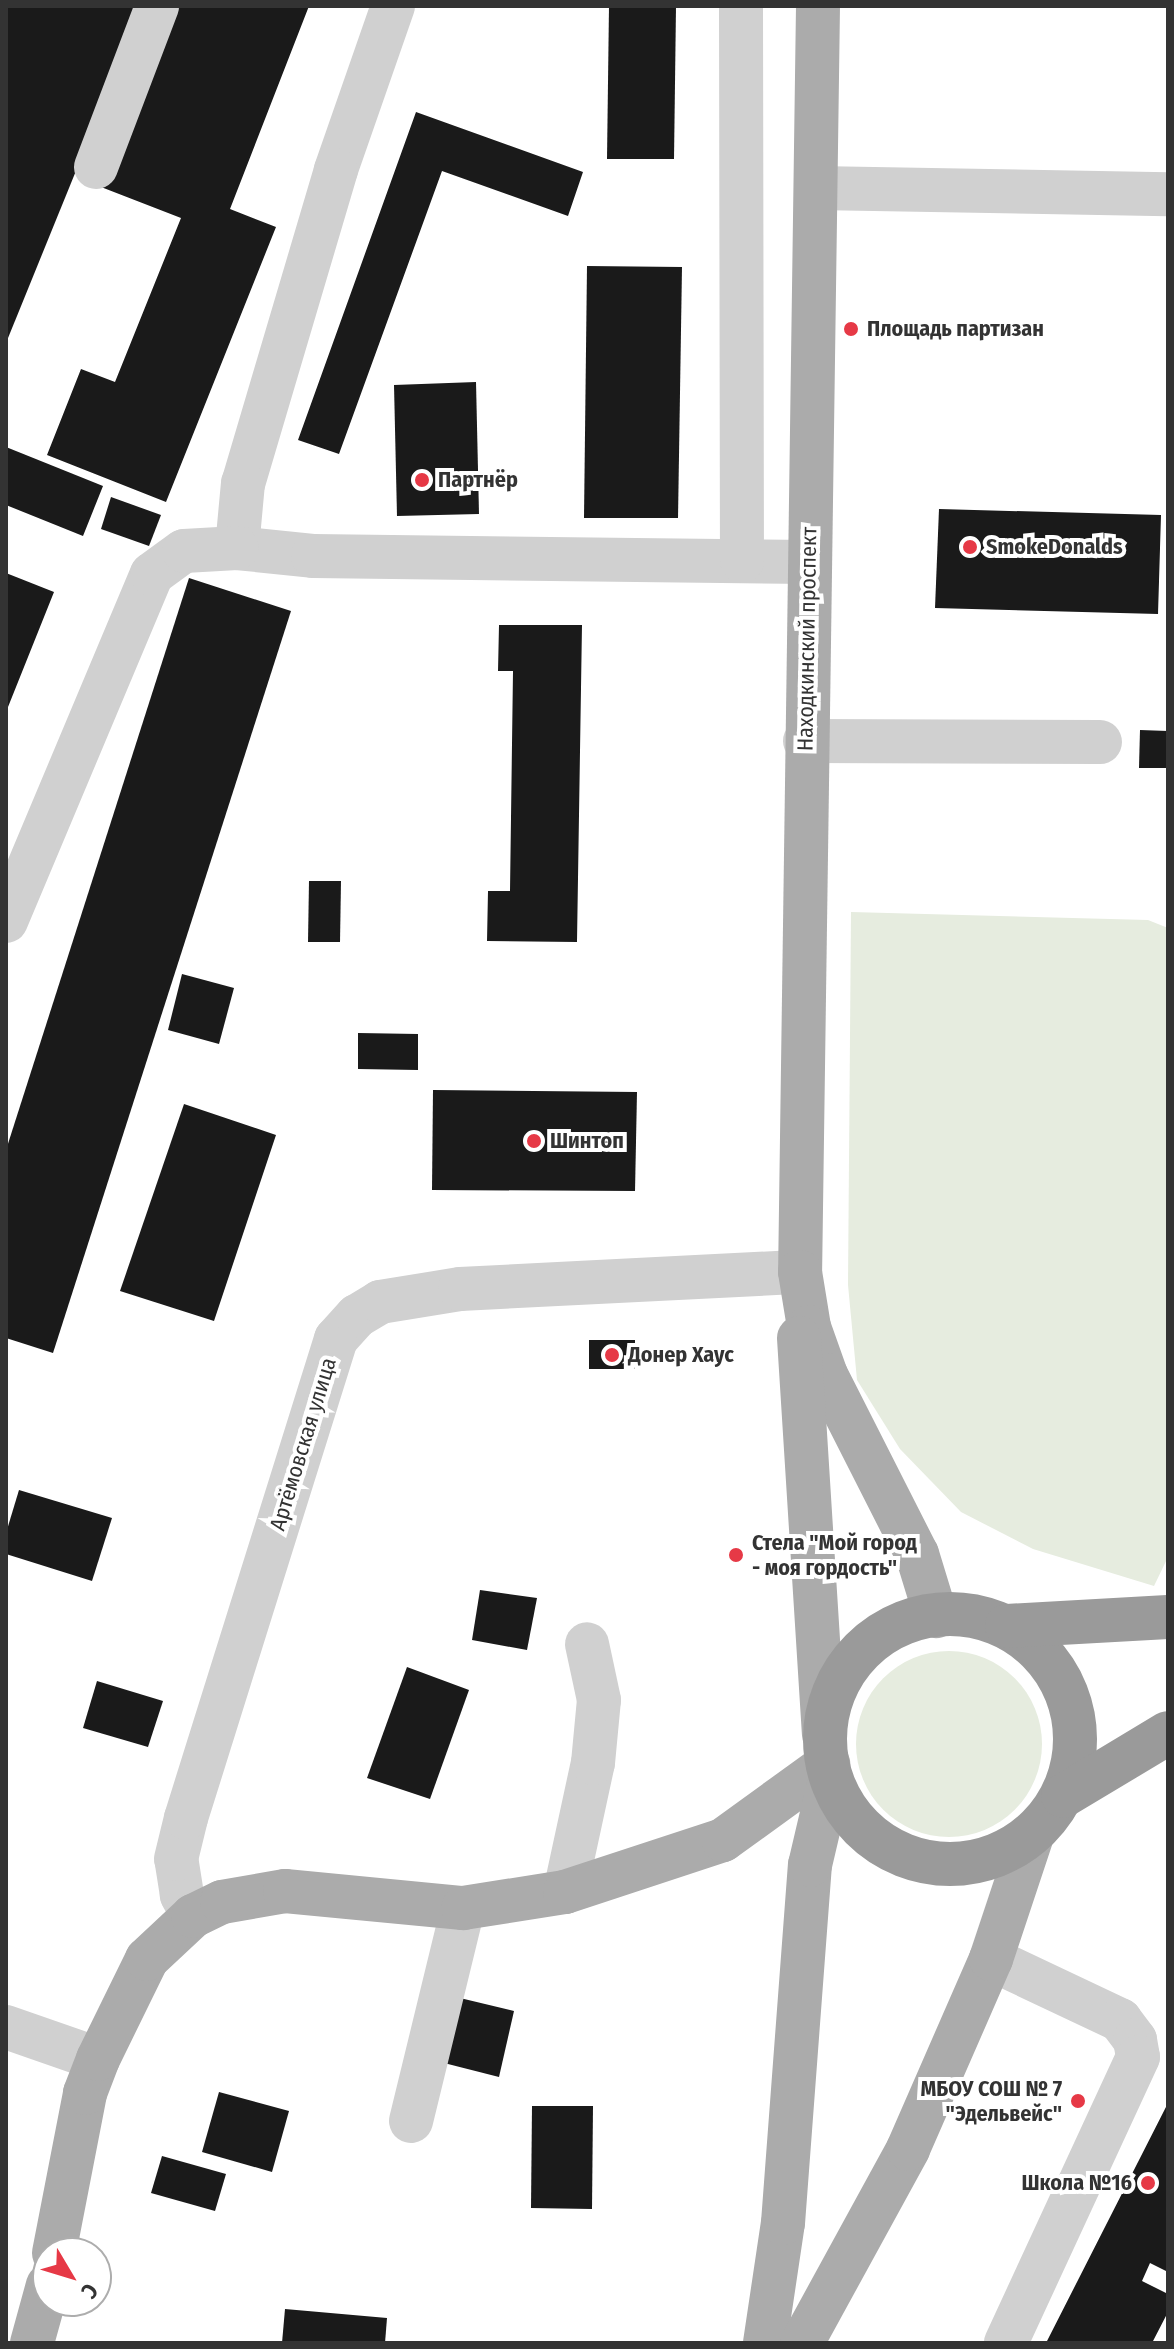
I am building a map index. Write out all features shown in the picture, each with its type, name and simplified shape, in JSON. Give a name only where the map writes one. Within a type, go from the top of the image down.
[{"type":"highway","points":[[1168,1617],[1007,1626],[961,1613],[910,1619],[869,1643],[837,1683],[827,1759],[854,1823],[893,1853],[945,1866],[990,1860],[1032,1836],[1063,1796],[1168,1733]]},
{"type":"highway","points":[[1007,1626],[1046,1656],[1070,1700],[1077,1748],[1063,1796]]},
{"type":"main road","name":"Находкинский проспект","points":[[800,1272],[805,741],[818,6]]},
{"type":"main road","points":[[800,1272],[809,1327],[826,1375],[917,1554],[936,1616]]},
{"type":"main road","points":[[765,2343],[783,2223],[810,1865],[827,1759],[809,1552],[800,1272]]},
{"type":"main road","points":[[57,2237],[85,2093],[98,2059],[147,1959],[193,1916],[222,1902],[285,1891],[463,1908],[565,1892],[667,1863],[723,1840],[827,1759]]},
{"type":"main road","points":[[802,2343],[908,2149],[991,1959],[1032,1836]]},
{"type":"main road","points":[[32,2343],[39,2317]]},
{"type":"street","points":[[96,167],[157,6]]},
{"type":"street","points":[[237,548],[246,470],[336,170],[393,6]]},
{"type":"street","points":[[741,6],[742,561]]},
{"type":"street","points":[[816,188],[1168,194]]},
{"type":"street","points":[[6,921],[152,574],[184,551],[237,548],[313,556],[809,562]]},
{"type":"street","points":[[805,741],[1100,742]]},
{"type":"street","name":"Артёмовская улица","points":[[193,1916],[182,1895],[176,1859],[186,1818],[336,1339],[357,1316],[380,1302],[460,1289],[800,1272]]},
{"type":"street","points":[[565,1892],[593,1763],[599,1700],[587,1644]]},
{"type":"street","points":[[411,2121],[463,1908]]},
{"type":"street","points":[[991,1959],[1120,2020],[1135,2040],[1138,2057],[1006,2343]]},
{"type":"street","points":[[6,2027],[98,2059]]},
{"type":"shaded area","points":[[851,912],[1148,920],[1168,928],[1168,1557],[1154,1586],[1033,1549],[961,1512],[900,1449],[857,1380],[848,1285]]},
{"type":"shaded area","points":[[949,1651],[985,1658],[1015,1678],[1035,1708],[1042,1744],[1035,1780],[1015,1810],[985,1830],[949,1837],[913,1830],[883,1810],[863,1780],[856,1744],[863,1708],[883,1678],[913,1658]]},
{"type":"building","points":[[6,6],[143,6],[6,343]]},
{"type":"building","points":[[171,6],[309,6],[230,209],[276,227],[166,502],[47,455],[81,369],[115,382],[181,218],[101,187]]},
{"type":"building","points":[[609,6],[676,6],[674,159],[607,159]]},
{"type":"building","points":[[416,112],[583,172],[568,216],[442,171],[339,454],[298,440]]},
{"type":"building","points":[[587,266],[682,267],[678,518],[584,518]]},
{"type":"building","points":[[476,382],[479,514],[397,516],[394,385]]},
{"type":"building","points":[[6,447],[103,486],[83,536],[6,505]]},
{"type":"building","points":[[111,497],[161,515],[149,546],[101,529]]},
{"type":"building","points":[[939,509],[1161,515],[1158,614],[935,608]]},
{"type":"building","points":[[6,573],[54,592],[6,712]]},
{"type":"building","points":[[189,578],[291,611],[53,1353],[6,1338],[6,1150]]},
{"type":"building","points":[[499,625],[582,625],[577,942],[487,941],[488,891],[510,891],[513,671],[498,671]]},
{"type":"building","points":[[1140,730],[1168,731],[1168,768],[1139,768]]},
{"type":"building","points":[[309,881],[341,881],[340,942],[308,942]]},
{"type":"building","points":[[182,974],[234,988],[219,1044],[168,1030]]},
{"type":"building","points":[[358,1033],[418,1034],[418,1070],[358,1069]]},
{"type":"building","name":"Шинтоп","points":[[433,1090],[637,1092],[635,1191],[432,1190]]},
{"type":"building","points":[[184,1104],[276,1135],[214,1321],[120,1291]]},
{"type":"building","name":"Донер Хаус","points":[[589,1340],[635,1340],[635,1369],[589,1369]]},
{"type":"building","points":[[19,1490],[112,1518],[92,1581],[6,1554],[6,1533]]},
{"type":"building","points":[[480,1590],[537,1598],[527,1650],[472,1640]]},
{"type":"building","points":[[407,1667],[469,1690],[430,1799],[367,1778]]},
{"type":"building","points":[[97,1681],[163,1701],[148,1747],[83,1728]]},
{"type":"building","points":[[460,1998],[514,2011],[499,2077],[444,2063]]},
{"type":"building","points":[[219,2092],[289,2111],[272,2172],[202,2152]]},
{"type":"building","name":"Школа №16","points":[[1168,2103],[1168,2272],[1150,2263],[1142,2281],[1168,2294],[1168,2312],[1152,2343],[1046,2343]]},
{"type":"building","points":[[532,2106],[593,2106],[592,2209],[531,2208]]},
{"type":"building","points":[[162,2156],[226,2174],[215,2211],[151,2193]]},
{"type":"building","points":[[285,2309],[387,2318],[385,2343],[282,2343]]},
{"type":"place","name":"Площадь партизан","points":[[851,329]]},
{"type":"place","name":"Партнёр","points":[[422,480]]},
{"type":"place","name":"SmokeDonalds","points":[[970,547]]},
{"type":"place","name":"Шинтоп","points":[[534,1141]]},
{"type":"place","name":"Донер Хаус","points":[[612,1355]]},
{"type":"place","name":"Стела \"Мой город - моя гордость\"","points":[[736,1555]]},
{"type":"place","name":"МБОУ СОШ № 7 \"Эдельвейс\"","points":[[1078,2101]]},
{"type":"place","name":"Школа №16","points":[[1148,2183]]}]
